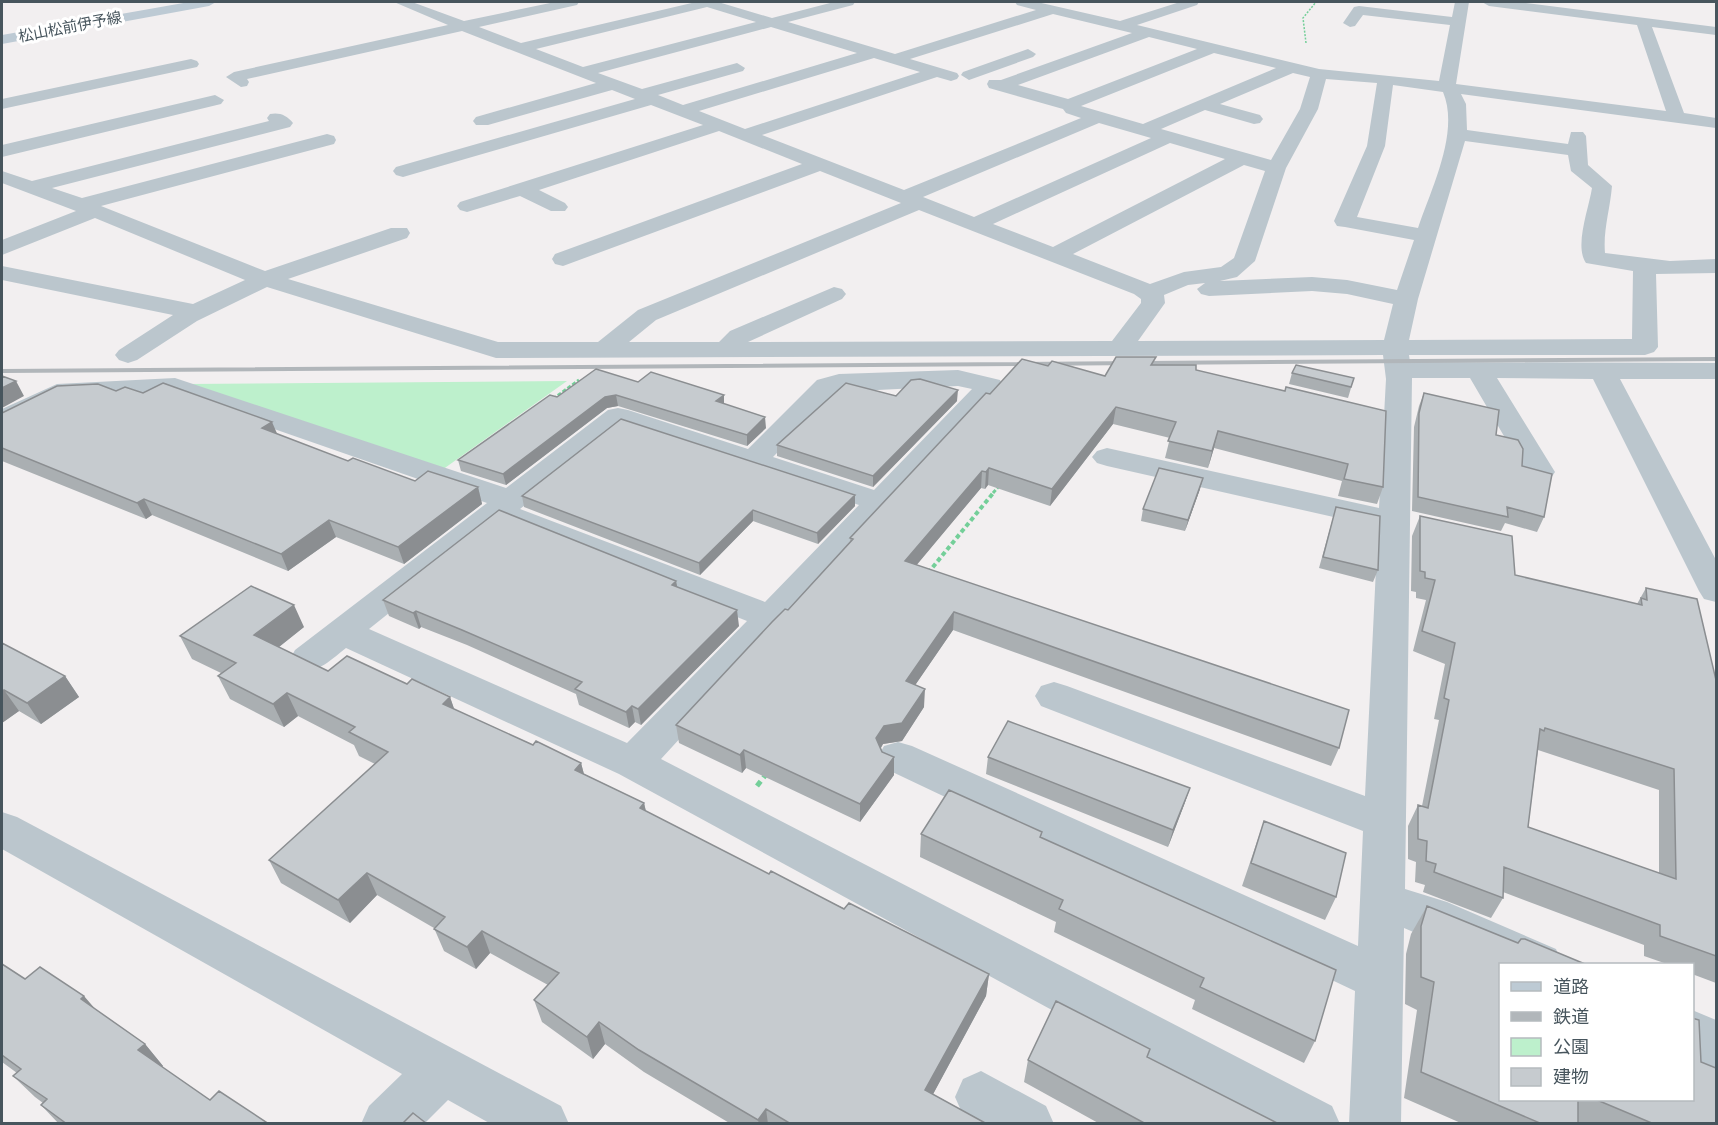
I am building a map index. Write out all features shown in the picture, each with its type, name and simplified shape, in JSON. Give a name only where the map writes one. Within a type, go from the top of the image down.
[{"type":"main road","name":"松山松前伊予線","points":[[2,40],[209,2]]},
{"type":"street","points":[[401,2],[1151,294],[1268,284],[1312,284],[1347,287],[1406,299]]},
{"type":"street","points":[[241,82],[234,76],[572,2]]},
{"type":"street","points":[[520,48],[708,2],[943,74],[745,135]]},
{"type":"street","points":[[582,72],[848,2]]},
{"type":"street","points":[[1022,2],[1319,74],[1386,79],[1716,123]]},
{"type":"street","points":[[902,56],[1078,2]]},
{"type":"street","points":[[1081,36],[1192,2]]},
{"type":"street","points":[[1403,2],[1462,12]]},
{"type":"street","points":[[1489,2],[1578,7],[1620,19],[1716,31]]},
{"type":"street","points":[[1619,2],[1620,19]]},
{"type":"street","points":[[1350,23],[1359,10],[1462,12]]},
{"type":"street","points":[[1375,1124],[1384,821],[1411,525],[1386,418],[1406,299],[1458,134],[1457,104],[1447,82],[1462,12]]},
{"type":"street","points":[[1643,22],[1677,118]]},
{"type":"street","points":[[985,80],[1149,32]]},
{"type":"street","points":[[985,80],[1047,47]]},
{"type":"street","points":[[1070,105],[1214,48]]},
{"type":"street","points":[[682,111],[873,52]]},
{"type":"street","points":[[2,87],[118,63]]},
{"type":"street","points":[[2,104],[191,64]]},
{"type":"street","points":[[1144,130],[1293,67]]},
{"type":"street","points":[[403,171],[737,68]]},
{"type":"street","points":[[1151,294],[1184,279],[1233,272],[1244,261],[1276,168],[1309,109],[1319,74]]},
{"type":"street","points":[[1386,79],[1376,146],[1345,221],[1426,236]]},
{"type":"street","points":[[985,80],[1070,105],[1072,109],[1098,117],[1276,168]]},
{"type":"street","points":[[482,121],[613,84]]},
{"type":"street","points":[[2,151],[215,100]]},
{"type":"street","points":[[1205,105],[1254,118]]},
{"type":"street","points":[[604,350],[647,315],[1098,117]]},
{"type":"street","points":[[30,187],[285,123],[276,118]]},
{"type":"street","points":[[467,206],[721,125]]},
{"type":"street","points":[[1458,134],[1577,143],[1578,167],[1602,186],[1599,215],[1592,231],[1594,258],[1644,267],[1689,270],[1716,266]]},
{"type":"street","points":[[973,225],[1169,137]]},
{"type":"street","points":[[2,248],[87,208],[327,140]]},
{"type":"street","points":[[624,156],[651,168]]},
{"type":"street","points":[[1053,256],[1242,158]]},
{"type":"street","points":[[563,259],[821,164]]},
{"type":"street","points":[[2,177],[87,208],[264,279],[496,350],[1120,348],[1397,359],[1645,347],[1644,267]]},
{"type":"street","points":[[522,189],[558,207]]},
{"type":"street","points":[[128,355],[195,312],[264,279],[301,264],[399,232]]},
{"type":"street","points":[[6,276],[195,312]]},
{"type":"street","points":[[725,350],[739,336],[834,294]]},
{"type":"street","points":[[1120,348],[1153,303],[1151,294]]},
{"type":"street","points":[[1397,359],[1479,371],[1604,373],[1716,371]]},
{"type":"street","points":[[1479,371],[1540,472]]},
{"type":"street","points":[[1604,373],[1716,591]]},
{"type":"street","points":[[633,763],[990,386],[958,378],[839,382],[827,386],[753,460]]},
{"type":"street","points":[[2,420],[57,392],[175,386],[503,505],[771,616]]},
{"type":"street","points":[[308,659],[618,416],[880,502]]},
{"type":"street","points":[[1107,457],[1411,525]]},
{"type":"street","points":[[343,632],[633,763],[1314,1124]]},
{"type":"street","points":[[1054,696],[1384,821]]},
{"type":"street","points":[[898,758],[1379,979]]},
{"type":"street","points":[[2,829],[543,1124]]},
{"type":"street","points":[[1381,901],[1431,916],[1537,963]]},
{"type":"street","points":[[1694,1034],[1716,1044]]},
{"type":"street","points":[[387,1124],[443,1069]]},
{"type":"street","points":[[981,1097],[1028,1124]]},
{"type":"path","points":[[1316,2],[1302,23],[1306,45],[1319,74]]},
{"type":"path","points":[[550,401],[580,380]]},
{"type":"path","points":[[920,583],[1003,480]]},
{"type":"path","points":[[732,816],[770,769]]},
{"type":"green space","points":[[567,381],[442,470],[186,384]]},
{"type":"building","points":[[1116,357],[1156,357],[1151,365],[1196,365],[1196,370],[1285,391],[1286,387],[1386,411],[1383,487],[1344,479],[1348,464],[1218,431],[1212,451],[1168,441],[1176,422],[1116,407],[1052,489],[989,468],[986,472],[982,471],[905,561],[1349,710],[1339,748],[954,612],[906,681],[925,689],[902,723],[884,726],[876,738],[882,752],[894,757],[860,804],[744,750],[740,755],[676,725],[772,622],[785,609],[788,610],[853,539],[850,538],[986,393],[990,394],[1022,359],[1048,366],[1052,361],[1105,376]]},
{"type":"building","points":[[1296,365],[1354,378],[1351,387],[1292,373]]},
{"type":"building","points":[[596,369],[638,382],[651,372],[724,395],[716,401],[765,417],[747,435],[616,395],[605,397],[503,474],[458,460],[550,395],[557,397]]},
{"type":"building","points":[[2,376],[16,381],[2,388]]},
{"type":"building","points":[[920,379],[958,390],[873,476],[777,445],[846,383],[896,396],[911,380]]},
{"type":"building","points":[[163,383],[272,422],[262,428],[348,461],[353,458],[415,481],[428,471],[478,487],[398,547],[329,520],[281,554],[144,499],[137,503],[2,448],[2,413],[57,386],[98,384],[116,391],[125,387],[143,393]]},
{"type":"building","points":[[1424,393],[1499,410],[1496,435],[1518,440],[1523,449],[1522,466],[1552,474],[1544,517],[1507,507],[1508,517],[1418,497],[1419,413]]},
{"type":"building","points":[[621,419],[855,495],[817,533],[753,510],[699,563],[522,496]]},
{"type":"building","points":[[1159,468],[1203,478],[1188,520],[1143,509]]},
{"type":"building","points":[[1336,507],[1380,516],[1378,570],[1323,557]]},
{"type":"building","points":[[499,510],[676,581],[672,585],[737,610],[638,709],[632,706],[626,712],[575,689],[582,682],[416,611],[413,613],[383,600]]},
{"type":"building","points":[[1420,516],[1512,536],[1515,575],[1642,605],[1641,598],[1647,600],[1646,588],[1697,599],[1716,680],[1716,956],[1660,936],[1660,925],[1504,867],[1503,898],[1434,872],[1436,864],[1426,861],[1427,841],[1418,839],[1418,805],[1428,808],[1449,700],[1444,698],[1455,643],[1422,631],[1435,580],[1425,578],[1425,572],[1420,571]],"holes":[[[1545,728],[1674,769],[1676,879],[1528,827],[1540,729],[1544,731]]]},
{"type":"building","points":[[251,586],[294,605],[254,635],[328,671],[347,656],[407,684],[412,679],[450,697],[443,704],[533,745],[536,741],[581,763],[575,770],[644,803],[640,808],[769,874],[771,871],[844,909],[849,903],[989,974],[925,1090],[987,1124],[791,1124],[766,1109],[758,1120],[639,1050],[599,1022],[587,1037],[534,1000],[559,973],[482,931],[467,947],[434,929],[445,917],[367,873],[338,900],[269,860],[388,752],[349,732],[355,727],[287,693],[273,704],[218,676],[236,663],[180,636]]},
{"type":"building","points":[[2,643],[65,676],[27,703],[4,690],[2,692]]},
{"type":"building","points":[[1008,721],[1190,788],[1173,830],[988,757]]},
{"type":"building","points":[[949,790],[1042,832],[1040,837],[1336,970],[1315,1041],[1200,987],[1204,978],[1059,909],[1063,900],[921,834]]},
{"type":"building","points":[[1264,821],[1346,853],[1336,897],[1251,863]]},
{"type":"building","points":[[1427,906],[1518,943],[1521,939],[1525,939],[1583,963],[1499,963],[1499,1101],[1578,1101],[1578,1124],[1542,1124],[1421,1072],[1434,982],[1421,977],[1421,926]]},
{"type":"building","points":[[2,964],[25,979],[40,967],[84,996],[81,999],[145,1044],[138,1050],[210,1100],[219,1091],[269,1124],[67,1124],[41,1105],[47,1099],[13,1076],[21,1069],[2,1055]]},
{"type":"building","points":[[1056,1001],[1150,1049],[1147,1057],[1279,1124],[1146,1124],[1028,1060]]},
{"type":"building","points":[[1694,1019],[1699,1020],[1701,1062],[1716,1068],[1716,1124],[1654,1124],[1599,1101],[1694,1101]]},
{"type":"building","points":[[413,1113],[427,1124],[402,1124]]},
{"type":"railway","points":[[2,371],[1716,359]]}]
